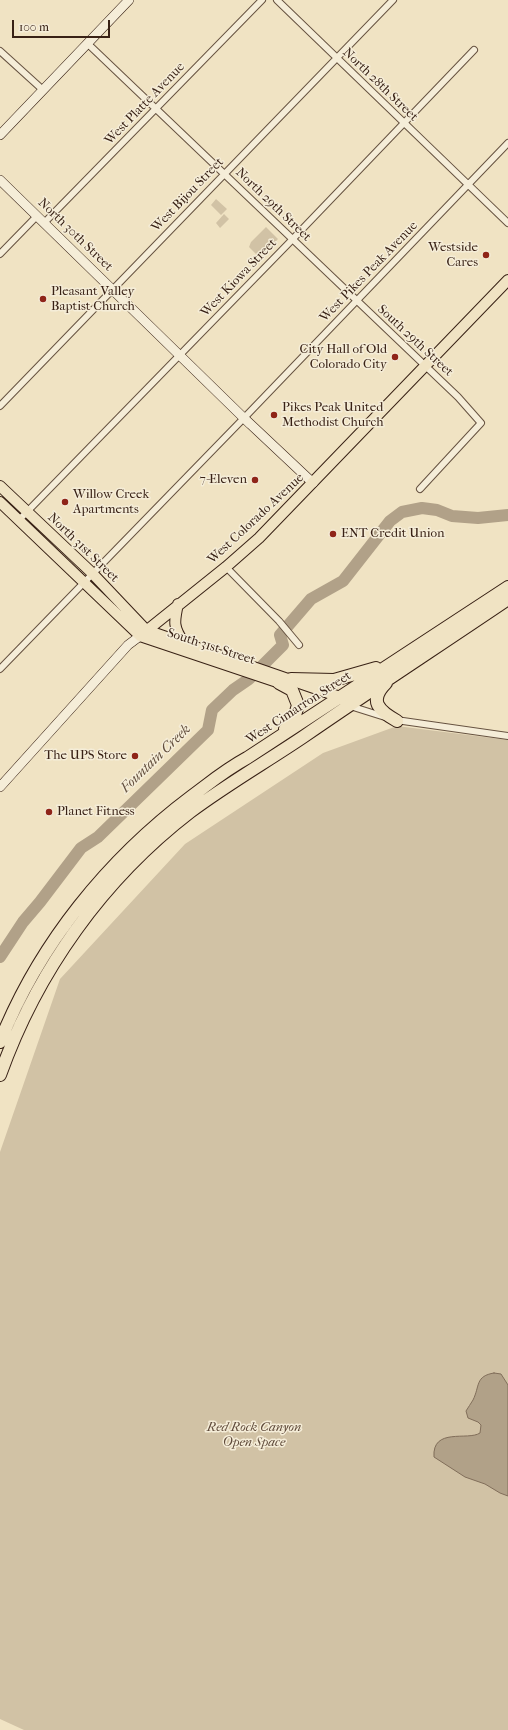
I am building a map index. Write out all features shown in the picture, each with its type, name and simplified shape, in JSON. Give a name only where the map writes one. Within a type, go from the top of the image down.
[{"type":"highway","name":"West Cimarron Street","points":[[119,869],[157,840],[191,811],[397,660],[508,587]]},
{"type":"highway","name":"West Cimarron Street","points":[[119,869],[176,808],[223,772],[340,702],[392,677],[508,600]]},
{"type":"highway","points":[[277,678],[326,680],[342,678],[368,671],[397,660]]},
{"type":"highway","points":[[392,677],[379,692],[377,706],[384,714],[397,721]]},
{"type":"highway","points":[[247,758],[293,722],[298,705],[297,701],[292,690],[277,678]]},
{"type":"highway","points":[[0,1042],[20,998],[53,941],[84,900],[119,869]]},
{"type":"highway","points":[[0,1075],[27,1012],[64,947],[119,869]]},
{"type":"main road","points":[[0,135],[129,0]]},
{"type":"main road","name":"North 30th Street","points":[[0,180],[246,420],[313,483]]},
{"type":"main road","name":"West Colorado Avenue","points":[[0,787],[128,645],[226,567],[259,538],[508,280]]},
{"type":"main road","name":"North 31st Street","points":[[0,486],[92,574],[143,633]]},
{"type":"main road","name":"North 31st Street","points":[[0,502],[84,582]]},
{"type":"main road","name":"South 31st Street","points":[[84,582],[143,633],[277,678],[340,702]]},
{"type":"main road","points":[[178,604],[175,621],[176,631],[184,643]]},
{"type":"main road","name":"South 31st Street","points":[[143,633],[184,643],[243,667]]},
{"type":"street","name":"West Platte Avenue","points":[[44,223],[262,0]]},
{"type":"street","name":"North 28th Street","points":[[277,0],[508,223]]},
{"type":"street","name":"West Bijou Street","points":[[0,406],[393,0]]},
{"type":"street","name":"North 29th Street","points":[[87,43],[157,108],[356,300]]},
{"type":"street","name":"West Kiowa Street","points":[[20,520],[474,50]]},
{"type":"street","points":[[0,51],[42,90]]},
{"type":"street","name":"West Pikes Peak Avenue","points":[[0,669],[84,582],[246,420],[356,300],[508,143]]},
{"type":"street","points":[[0,254],[37,216]]},
{"type":"street","name":"South 29th Street","points":[[356,300],[458,397],[482,423],[420,489]]},
{"type":"street","points":[[226,567],[280,622],[299,645]]},
{"type":"street","name":"South 31st Street","points":[[340,702],[397,721],[508,736]]},
{"type":"green space","points":[[216,199],[227,209],[221,215],[211,205]]},
{"type":"green space","points":[[224,214],[229,219],[220,228],[216,223]]},
{"type":"green space","points":[[266,227],[278,239],[260,258],[249,247],[251,242]]},
{"type":"green space","name":"Red Rock Canyon Open Space","points":[[397,726],[508,740],[508,1730],[24,1730],[0,1719],[0,1152],[60,979],[185,844],[323,753]]},
{"type":"shaded area","points":[[488,1374],[501,1374],[508,1385],[508,1496],[485,1484],[465,1477],[434,1457],[435,1448],[439,1442],[445,1438],[480,1433],[481,1425],[478,1422],[468,1418],[466,1411],[473,1400],[481,1379]]},
{"type":"waterway","name":"Fountain Creek","points":[[0,957],[23,922],[81,848],[98,837],[208,730],[212,710],[233,690],[249,679],[283,645],[280,635],[311,599],[343,581],[390,521],[402,512],[422,508],[437,510],[452,516],[478,518],[508,515]]},
{"type":"place","name":"Westside Cares","points":[[486,255]]},
{"type":"place","name":"Pleasant Valley Baptist Church","points":[[43,299]]},
{"type":"place","name":"City Hall of Old Colorado City","points":[[395,357]]},
{"type":"place","name":"Pikes Peak United Methodist Church","points":[[274,415]]},
{"type":"place","name":"7-Eleven","points":[[255,480]]},
{"type":"place","name":"Willow Creek Apartments","points":[[65,502]]},
{"type":"place","name":"ENT Credit Union","points":[[333,534]]},
{"type":"place","name":"The UPS Store","points":[[135,756]]},
{"type":"place","name":"Planet Fitness","points":[[49,812]]}]
